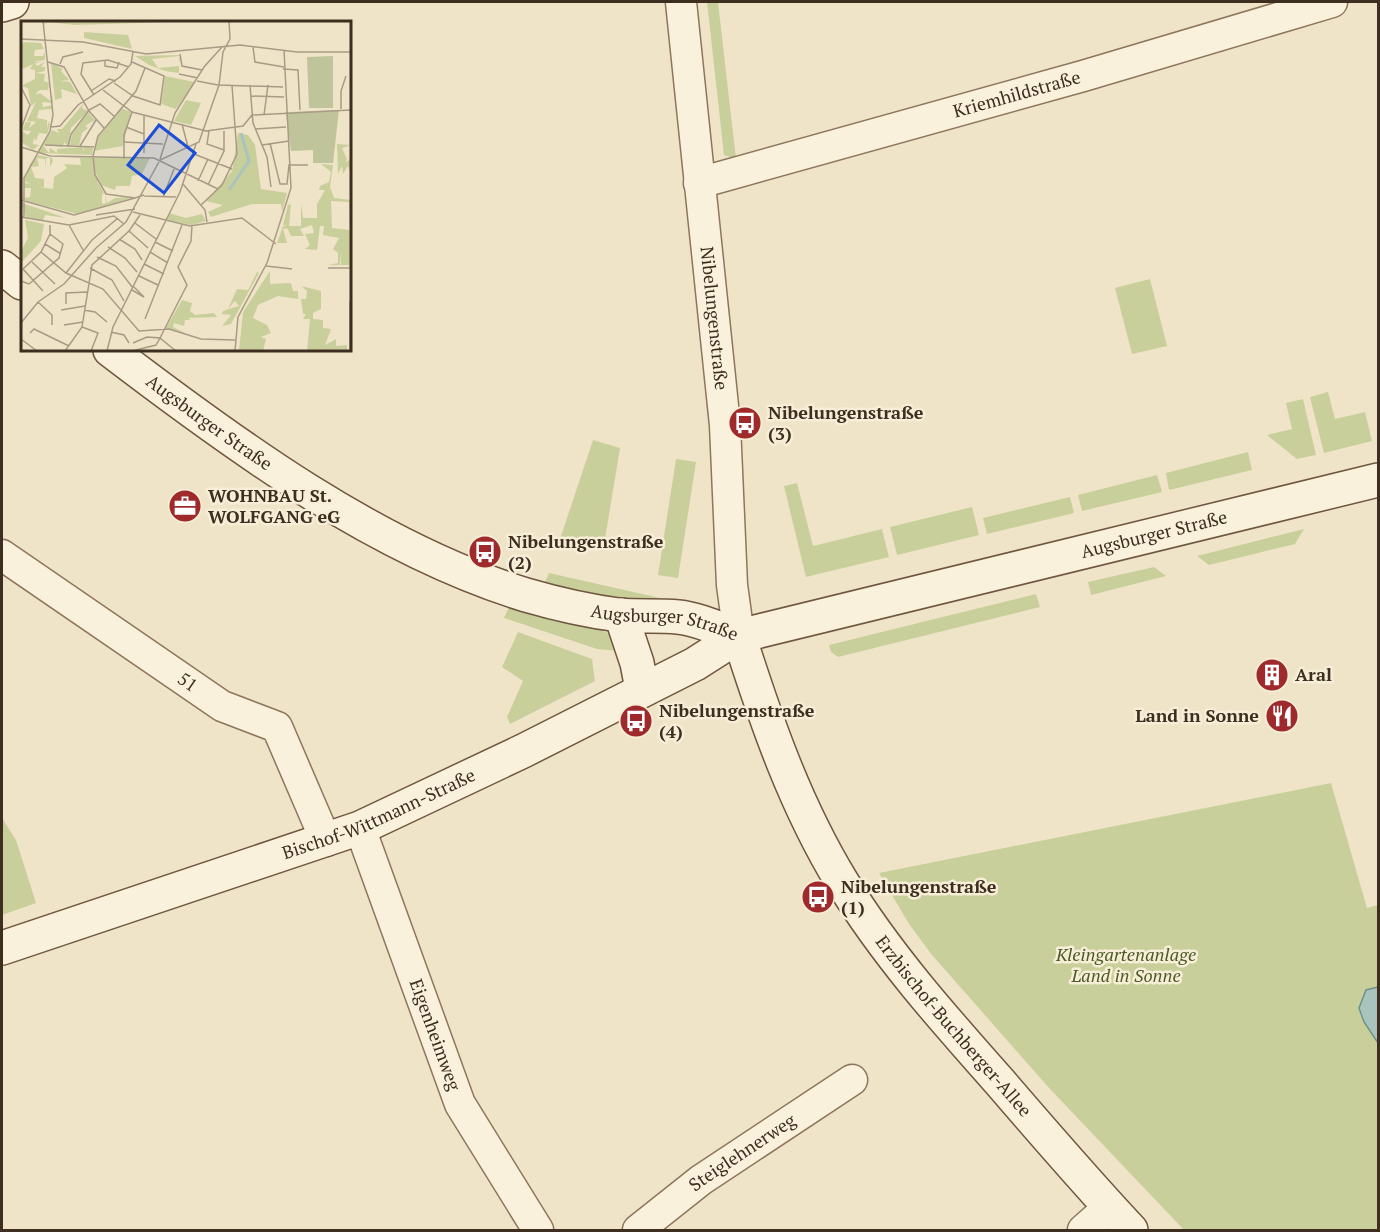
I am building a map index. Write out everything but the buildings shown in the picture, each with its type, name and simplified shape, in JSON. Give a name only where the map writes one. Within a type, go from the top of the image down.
[{"type":"street","points":[[2,5],[12,2]]},
{"type":"street","name":"Nibelungenstraße","points":[[681,2],[728,460],[732,585],[739,636]]},
{"type":"street","name":"Kriemhildstraße","points":[[699,183],[1083,76],[1332,2]]},
{"type":"street","points":[[2,267],[21,282]]},
{"type":"street","name":"Augsburger Straße","points":[[111,351],[201,420],[297,485],[421,552],[523,594],[565,606],[621,615],[680,617],[739,636],[1378,480]]},
{"type":"street","name":"51","points":[[2,555],[222,706],[277,727],[326,841]]},
{"type":"street","points":[[621,615],[631,642],[642,689]]},
{"type":"street","name":"Bischof-Wittmann-Straße","points":[[2,948],[360,828],[523,751],[695,664],[739,636]]},
{"type":"street","name":"Erzbischof-Buchberger-Allee","points":[[739,636],[773,738],[790,779],[842,882],[873,929],[937,1012],[1131,1230]]},
{"type":"street","name":"Eigenheimweg","points":[[360,828],[460,1104],[538,1230]]},
{"type":"street","name":"Steiglehnerweg","points":[[638,1230],[701,1180],[852,1080]]},
{"type":"street","points":[[1083,1230],[1109,1207]]},
{"type":"green space","points":[[707,2],[718,2],[736,159],[724,155]]},
{"type":"green space","points":[[1150,279],[1167,346],[1132,354],[1115,288]]},
{"type":"green space","points":[[1328,392],[1335,419],[1365,412],[1372,441],[1324,453],[1310,397]]},
{"type":"green space","points":[[1303,399],[1316,455],[1297,459],[1267,435],[1292,429],[1286,403]]},
{"type":"green space","points":[[593,440],[620,448],[603,551],[560,539]]},
{"type":"green space","points":[[1248,452],[1252,470],[1169,490],[1166,473]]},
{"type":"green space","points":[[676,459],[696,462],[678,578],[658,575]]},
{"type":"green space","points":[[1157,475],[1162,492],[1082,511],[1078,495]]},
{"type":"green space","points":[[797,483],[813,546],[882,529],[889,557],[806,577],[784,486]]},
{"type":"green space","points":[[1070,497],[1074,513],[987,534],[983,518]]},
{"type":"green space","points":[[972,507],[979,535],[897,555],[890,527]]},
{"type":"green space","points":[[1304,529],[1295,544],[1209,565],[1197,556]]},
{"type":"green space","points":[[1154,567],[1166,576],[1091,595],[1088,582]]},
{"type":"green space","points":[[549,573],[660,598],[616,597],[573,589],[545,582]]},
{"type":"green space","points":[[1036,594],[1040,607],[838,657],[831,652],[829,645]]},
{"type":"green space","points":[[509,607],[554,621],[598,629],[608,633],[617,643],[620,651],[597,649],[504,618]]},
{"type":"green space","points":[[518,632],[592,659],[595,681],[510,724],[507,717],[523,681],[502,667]]},
{"type":"green space","name":"Kleingartenanlage Land in Sonne","points":[[1331,783],[1367,908],[1378,905],[1378,1230],[1184,1230],[1050,1089],[932,955],[909,924],[879,873]]},
{"type":"green space","points":[[2,818],[16,840],[36,903],[2,915]]},
{"type":"water","points":[[1378,987],[1378,1043],[1364,1022],[1359,1008],[1366,990]]},
{"type":"place","name":"Nibelungenstraße (3)","points":[[745,423]]},
{"type":"place","name":"WOHNBAU St. WOLFGANG eG","points":[[185,506]]},
{"type":"place","name":"Nibelungenstraße (2)","points":[[485,552]]},
{"type":"place","name":"Aral","points":[[1272,675]]},
{"type":"place","name":"Land in Sonne","points":[[1282,716]]},
{"type":"place","name":"Nibelungenstraße (4)","points":[[636,721]]},
{"type":"place","name":"Nibelungenstraße (1)","points":[[818,897]]}]
